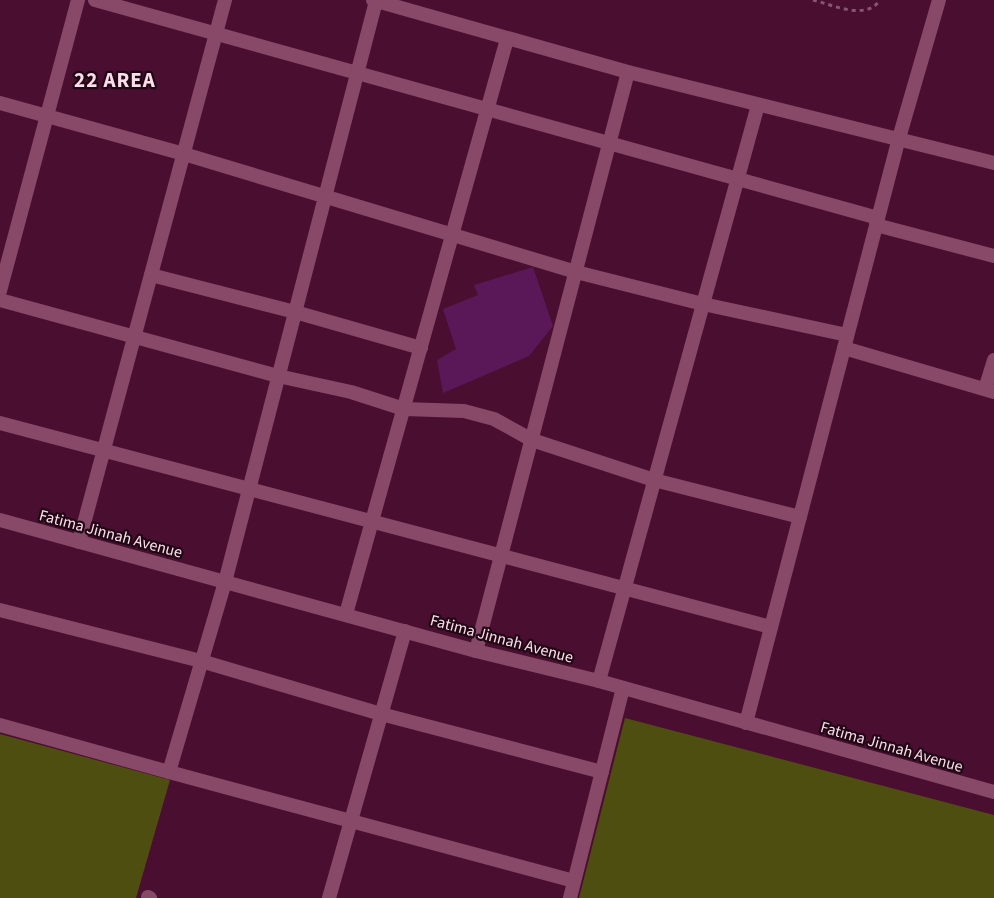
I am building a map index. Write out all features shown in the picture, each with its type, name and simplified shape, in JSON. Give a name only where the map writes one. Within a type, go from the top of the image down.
[{"type":"street","points":[[0,291],[78,0]]},
{"type":"street","points":[[95,0],[738,178],[994,256]]},
{"type":"street","points":[[79,542],[225,0]]},
{"type":"street","points":[[169,772],[249,489],[375,0],[628,72],[994,163]]},
{"type":"street","points":[[746,723],[899,138],[939,0]]},
{"type":"street","points":[[346,614],[507,39]]},
{"type":"street","points":[[476,651],[628,72]]},
{"type":"street","points":[[0,102],[184,154],[576,272],[846,342],[990,391],[994,360]]},
{"type":"street","points":[[599,681],[758,105]]},
{"type":"street","points":[[151,275],[295,312],[420,348]]},
{"type":"street","points":[[0,300],[278,376],[351,392],[404,409],[464,411],[494,419],[532,440],[654,480],[800,517]]},
{"type":"street","points":[[0,423],[772,627]]},
{"type":"street","name":"Fatima Jinnah Avenue","points":[[0,520],[476,651],[599,681],[994,792]]},
{"type":"street","points":[[0,610],[201,661],[382,714],[602,772]]},
{"type":"street","points":[[329,898],[405,631]]},
{"type":"street","points":[[570,898],[623,688]]},
{"type":"street","points":[[0,725],[574,881]]},
{"type":"path","points":[[813,0],[861,12],[877,5],[880,0]]},
{"type":"shaded area","points":[[625,718],[994,815],[994,898],[579,898]]},
{"type":"shaded area","points":[[0,734],[170,780],[136,898],[0,898]]},
{"type":"building","points":[[533,267],[553,326],[529,356],[443,393],[437,360],[456,349],[443,309],[478,295],[474,285]]},
{"type":"district","name":"22 AREA","points":[[115,80]]}]
